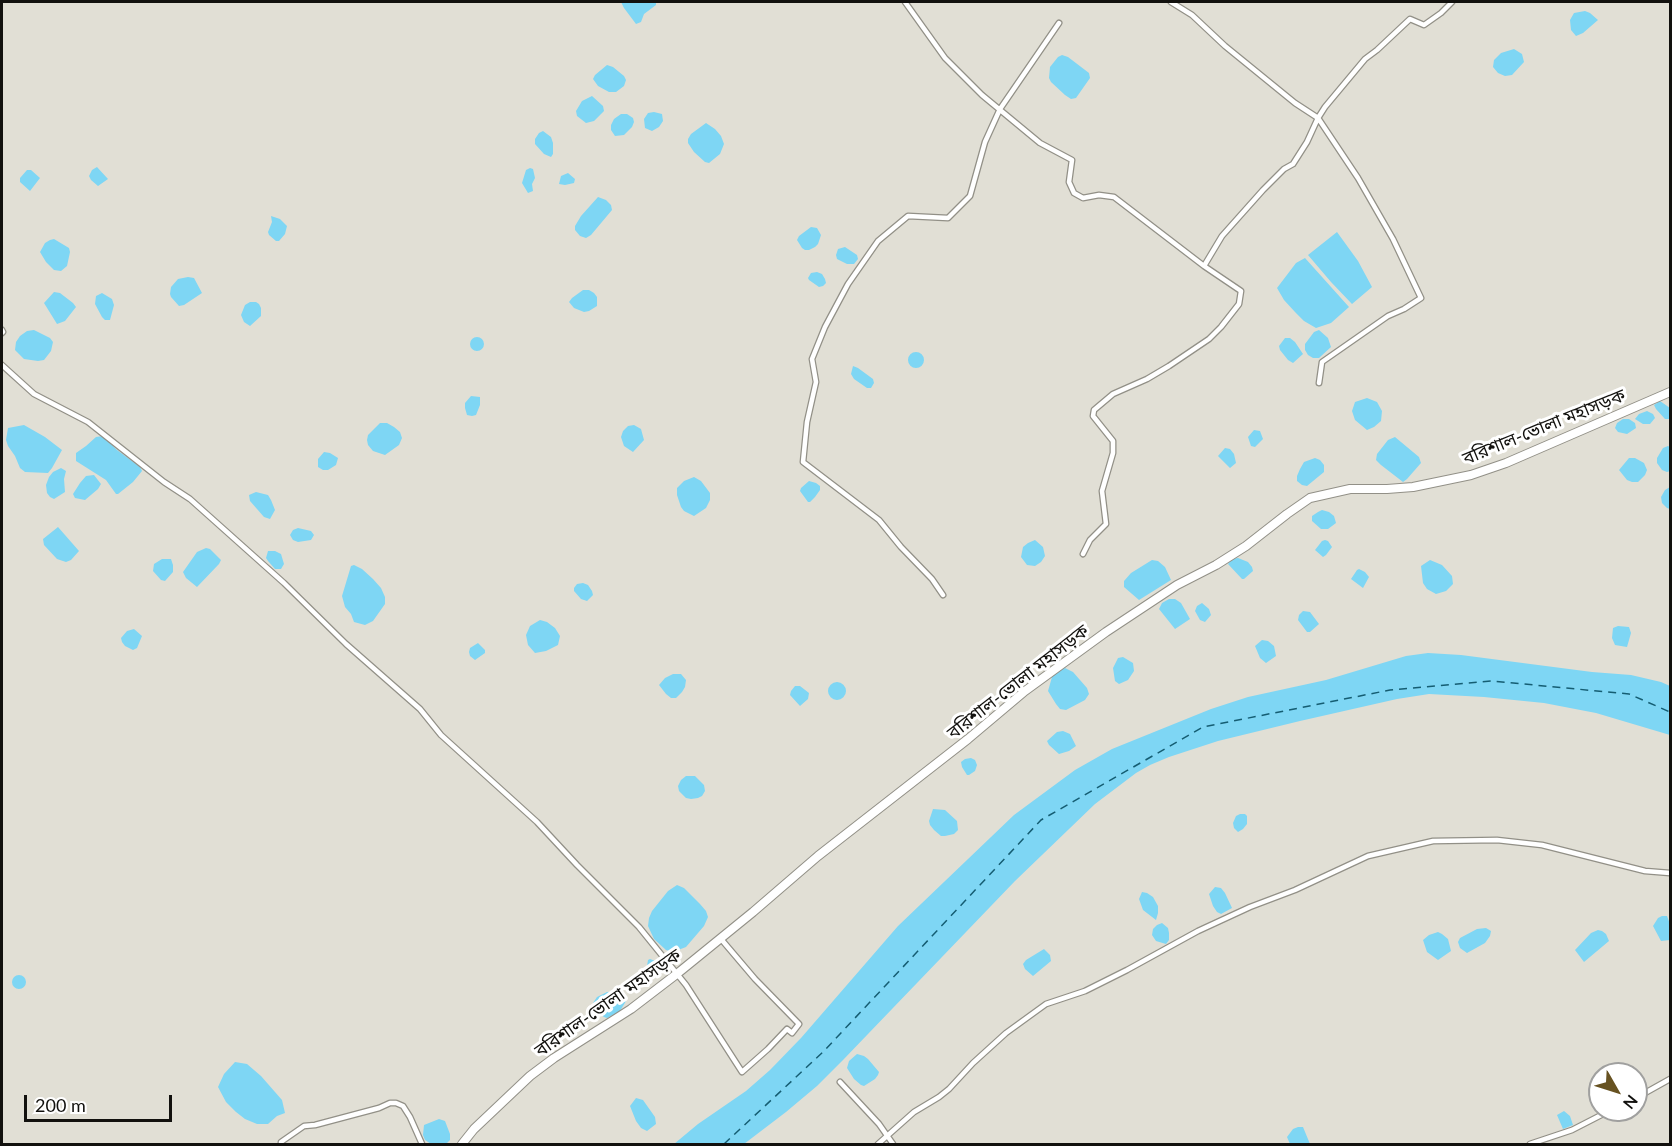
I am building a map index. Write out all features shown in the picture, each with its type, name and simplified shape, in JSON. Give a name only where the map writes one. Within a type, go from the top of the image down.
[{"type":"highway","name":"বরিশাল-ভোলা মহাসড়ক","points":[[462,1144],[474,1129],[530,1077],[554,1058],[631,1009],[678,973],[818,856],[968,739],[1025,691],[1106,632],[1177,585],[1246,546],[1310,498],[1350,489],[1413,487],[1471,475],[1506,463],[1671,392]]},
{"type":"street","points":[[905,2],[945,58],[982,95],[1040,143],[1072,160],[1069,182],[1074,193],[1083,198],[1099,195],[1114,197],[1204,266],[1241,291],[1239,303],[1209,339],[1147,379],[1113,394],[1094,410],[1093,416],[1113,441],[1113,453],[1102,491],[1106,524],[1090,540],[1083,554]]},
{"type":"street","points":[[1172,2],[1192,15],[1225,46],[1295,103],[1318,118],[1358,178],[1393,239],[1421,298],[1388,316],[1322,362],[1319,383]]},
{"type":"street","points":[[1204,266],[1222,236],[1284,169],[1293,164],[1324,107],[1355,70],[1410,19],[1424,25],[1452,2]]},
{"type":"street","points":[[943,595],[932,579],[879,520],[802,462],[807,422],[816,382],[812,358],[825,327],[848,284],[878,241],[908,216],[948,218],[970,196],[985,142],[1000,109],[1059,23]]},
{"type":"street","points":[[2,365],[34,394],[88,422],[164,482],[190,498],[284,583],[346,644],[420,709],[441,735],[537,822],[639,927],[678,973],[743,1072],[787,1029],[792,1033],[799,1024],[755,979],[721,939]]},
{"type":"street","points":[[878,1144],[914,1112],[949,1089],[1006,1033],[1046,1004],[1085,991],[1198,931],[1368,856],[1434,841],[1497,840],[1542,845],[1645,870],[1671,873]]},
{"type":"street","points":[[1648,1091],[1671,1079]]},
{"type":"street","points":[[840,1082],[879,1124],[893,1144]]},
{"type":"street","points":[[281,1144],[304,1126],[315,1125],[396,1102],[403,1106],[410,1117],[422,1144]]},
{"type":"street","points":[[1530,1144],[1572,1131],[1589,1122]]},
{"type":"water","points":[[621,2],[656,2],[656,5],[644,14],[641,22],[636,24]]},
{"type":"water","points":[[1585,11],[1598,20],[1576,36],[1571,30],[1570,20],[1574,13]]},
{"type":"water","points":[[1514,49],[1522,54],[1524,62],[1512,75],[1505,76],[1498,73],[1493,67],[1494,60],[1501,53]]},
{"type":"water","points":[[1062,55],[1089,73],[1090,78],[1076,98],[1071,99],[1065,95],[1049,78],[1050,67]]},
{"type":"water","points":[[607,65],[613,67],[626,80],[624,86],[616,92],[609,92],[598,86],[593,79]]},
{"type":"water","points":[[592,96],[603,106],[604,111],[594,121],[586,123],[577,116],[576,111],[582,101]]},
{"type":"water","points":[[648,113],[662,114],[663,121],[652,131],[645,128],[644,119]]},
{"type":"water","points":[[621,114],[627,114],[633,118],[634,122],[624,135],[615,136],[611,125],[614,119]]},
{"type":"water","points":[[706,123],[721,136],[724,144],[720,154],[709,163],[694,152],[688,143],[691,134]]},
{"type":"water","points":[[543,131],[551,137],[553,143],[551,157],[544,154],[535,144],[535,139]]},
{"type":"water","points":[[97,167],[108,179],[98,186],[89,176]]},
{"type":"water","points":[[533,169],[535,178],[532,184],[533,191],[528,193],[522,183],[526,170]]},
{"type":"water","points":[[27,170],[31,170],[40,178],[30,191],[20,182],[20,178]]},
{"type":"water","points":[[568,173],[575,179],[574,183],[559,184],[561,176]]},
{"type":"water","points":[[598,197],[606,200],[612,210],[591,235],[586,238],[580,236],[575,226]]},
{"type":"water","points":[[271,216],[280,219],[287,226],[285,234],[279,241],[276,241],[268,232],[272,222]]},
{"type":"water","points":[[811,227],[817,228],[821,235],[815,247],[805,250],[797,240]]},
{"type":"water","points":[[1337,232],[1358,261],[1372,287],[1352,304],[1308,255]]},
{"type":"water","points":[[54,239],[69,248],[70,252],[67,266],[61,271],[54,270],[40,252],[45,243]]},
{"type":"water","points":[[845,247],[857,255],[858,259],[854,264],[847,264],[837,259],[838,249]]},
{"type":"water","points":[[1305,258],[1349,307],[1331,323],[1316,328],[1295,312],[1277,288],[1296,263]]},
{"type":"water","points":[[817,272],[825,279],[826,283],[823,286],[819,287],[808,278],[811,273]]},
{"type":"water","points":[[194,278],[202,293],[179,306],[171,297],[171,287],[178,279]]},
{"type":"water","points":[[583,290],[589,290],[597,297],[597,306],[584,312],[574,308],[569,302]]},
{"type":"water","points":[[54,292],[60,293],[76,307],[65,321],[57,324],[44,303]]},
{"type":"water","points":[[102,293],[112,299],[114,305],[110,320],[102,317],[95,304],[96,296]]},
{"type":"water","points":[[250,302],[259,304],[261,316],[250,326],[244,322],[241,315],[245,305]]},
{"type":"water","points":[[34,330],[53,342],[51,351],[44,360],[24,359],[15,350],[20,336],[27,331]]},
{"type":"water","points":[[1319,330],[1328,338],[1331,347],[1319,358],[1313,358],[1305,350],[1305,344],[1314,332]]},
{"type":"water","points":[[477,337],[482,339],[484,344],[482,349],[477,351],[472,349],[470,344],[472,339]]},
{"type":"water","points":[[1285,338],[1290,338],[1295,342],[1303,354],[1293,363],[1280,350],[1279,346]]},
{"type":"water","points":[[913,352],[919,352],[924,360],[922,366],[913,368],[908,363],[908,357]]},
{"type":"water","points":[[853,366],[873,379],[874,383],[871,388],[867,388],[854,379],[851,374]]},
{"type":"water","points":[[471,396],[480,397],[476,415],[472,416],[467,415],[465,408],[465,403]]},
{"type":"water","points":[[1367,398],[1377,402],[1382,411],[1381,421],[1367,430],[1355,420],[1352,411],[1355,402]]},
{"type":"water","points":[[1660,401],[1670,408],[1669,419],[1665,419],[1654,405]]},
{"type":"water","points":[[1647,411],[1655,418],[1650,424],[1643,424],[1635,419],[1639,414]]},
{"type":"water","points":[[1623,419],[1629,419],[1635,423],[1636,428],[1627,434],[1618,432],[1615,428],[1617,423]]},
{"type":"water","points":[[380,423],[387,423],[394,427],[400,432],[402,438],[399,445],[385,455],[373,451],[367,440],[368,435]]},
{"type":"water","points":[[24,425],[62,450],[48,473],[25,472],[20,468],[8,446],[6,440],[8,428]]},
{"type":"water","points":[[634,425],[641,429],[644,440],[633,452],[624,446],[621,437],[628,426]]},
{"type":"water","points":[[1254,430],[1260,431],[1263,439],[1255,447],[1251,446],[1248,437]]},
{"type":"water","points":[[103,436],[142,471],[118,494],[106,480],[76,461],[76,453],[96,437]]},
{"type":"water","points":[[1395,437],[1419,457],[1421,463],[1403,482],[1376,460],[1377,454],[1388,440]]},
{"type":"water","points":[[1670,447],[1670,471],[1667,472],[1662,470],[1657,463],[1657,458],[1663,448]]},
{"type":"water","points":[[1225,448],[1230,449],[1234,454],[1236,463],[1230,468],[1218,456]]},
{"type":"water","points":[[324,452],[338,458],[336,465],[328,470],[318,467],[318,459]]},
{"type":"water","points":[[1315,458],[1324,465],[1324,472],[1307,486],[1302,485],[1297,481],[1300,469],[1304,462]]},
{"type":"water","points":[[1629,458],[1635,458],[1644,463],[1647,470],[1638,482],[1627,480],[1619,470]]},
{"type":"water","points":[[61,468],[66,471],[65,492],[54,499],[47,493],[46,485],[53,472]]},
{"type":"water","points":[[94,475],[101,484],[98,489],[85,500],[75,498],[73,494],[80,483],[86,476]]},
{"type":"water","points":[[694,477],[701,481],[710,493],[710,500],[706,508],[694,516],[681,507],[677,488],[684,481]]},
{"type":"water","points":[[809,481],[820,486],[820,490],[808,502],[800,491]]},
{"type":"water","points":[[1670,487],[1670,509],[1662,503],[1661,497]]},
{"type":"water","points":[[256,492],[268,495],[271,500],[275,510],[270,519],[264,517],[250,501],[249,495]]},
{"type":"water","points":[[1322,510],[1334,516],[1336,523],[1328,529],[1321,529],[1312,521],[1312,516]]},
{"type":"water","points":[[58,527],[79,551],[66,562],[57,559],[44,545],[43,539]]},
{"type":"water","points":[[298,528],[311,531],[314,535],[311,540],[298,542],[293,540],[290,535]]},
{"type":"water","points":[[1035,540],[1043,547],[1045,556],[1035,566],[1027,565],[1021,557],[1023,547]]},
{"type":"water","points":[[1325,540],[1332,547],[1323,557],[1315,550]]},
{"type":"water","points":[[206,548],[221,560],[197,587],[186,578],[183,572],[197,552]]},
{"type":"water","points":[[268,551],[281,554],[284,564],[281,569],[275,569],[268,561],[266,558]]},
{"type":"water","points":[[1238,558],[1248,562],[1252,567],[1253,571],[1244,579],[1228,564],[1232,559]]},
{"type":"water","points":[[162,559],[171,559],[173,565],[173,572],[165,581],[153,571],[154,564]]},
{"type":"water","points":[[1152,560],[1158,561],[1165,567],[1171,580],[1139,600],[1124,587],[1124,581],[1131,573]]},
{"type":"water","points":[[1430,560],[1442,565],[1452,576],[1453,584],[1446,591],[1436,594],[1427,589],[1423,583],[1421,566]]},
{"type":"water","points":[[354,565],[373,579],[385,597],[385,604],[373,621],[365,625],[354,622],[345,607],[342,596],[351,566]]},
{"type":"water","points":[[1359,569],[1369,577],[1363,588],[1351,579]]},
{"type":"water","points":[[577,584],[588,585],[593,595],[587,601],[581,599],[574,591]]},
{"type":"water","points":[[1175,599],[1181,603],[1190,619],[1175,629],[1159,609],[1162,603]]},
{"type":"water","points":[[1202,603],[1209,609],[1211,615],[1205,622],[1200,620],[1195,611]]},
{"type":"water","points":[[1303,611],[1310,612],[1319,624],[1310,632],[1307,632],[1298,620]]},
{"type":"water","points":[[540,620],[555,628],[560,636],[558,645],[535,653],[528,645],[526,635],[530,626]]},
{"type":"water","points":[[1629,627],[1631,633],[1627,647],[1615,645],[1612,638],[1613,628]]},
{"type":"water","points":[[134,629],[142,636],[137,648],[133,650],[125,646],[121,638],[127,631]]},
{"type":"water","points":[[1262,640],[1274,646],[1276,656],[1266,663],[1260,658],[1255,646]]},
{"type":"water","points":[[478,643],[485,653],[475,660],[469,652],[470,648]]},
{"type":"water","points":[[1428,653],[1631,675],[1661,682],[1670,686],[1670,735],[1596,713],[1544,703],[1429,694],[1300,721],[1218,741],[1169,757],[1136,773],[1095,804],[1015,881],[817,1086],[786,1112],[744,1144],[674,1144],[698,1124],[746,1091],[770,1070],[801,1038],[898,926],[1014,815],[1075,770],[1112,749],[1211,709],[1248,697],[1326,680],[1406,656]]},
{"type":"water","points":[[1123,657],[1133,663],[1134,671],[1128,680],[1119,684],[1115,681],[1113,668],[1118,658]]},
{"type":"water","points":[[1065,668],[1073,672],[1087,688],[1089,694],[1085,700],[1066,710],[1060,709],[1048,691],[1052,677]]},
{"type":"water","points":[[673,674],[681,674],[686,680],[685,687],[676,698],[671,698],[659,685]]},
{"type":"water","points":[[833,682],[841,682],[846,687],[844,698],[833,700],[828,695],[828,687]]},
{"type":"water","points":[[795,686],[800,686],[809,693],[808,699],[800,706],[790,695]]},
{"type":"water","points":[[1063,731],[1070,734],[1076,746],[1059,754],[1047,741],[1057,732]]},
{"type":"water","points":[[971,758],[977,765],[975,771],[967,775],[961,762]]},
{"type":"water","points":[[686,776],[695,776],[704,785],[705,791],[702,796],[686,798],[679,791],[678,786]]},
{"type":"water","points":[[933,809],[945,810],[957,821],[958,830],[954,834],[941,836],[934,830],[929,821]]},
{"type":"water","points":[[1240,814],[1247,816],[1247,824],[1238,832],[1233,823],[1236,816]]},
{"type":"water","points":[[677,885],[684,888],[700,904],[708,917],[704,926],[686,947],[673,952],[666,950],[654,939],[648,926],[652,911],[668,891]]},
{"type":"water","points":[[1215,887],[1221,888],[1232,908],[1221,914],[1213,906],[1209,894]]},
{"type":"water","points":[[1142,892],[1153,897],[1158,906],[1156,920],[1143,910],[1139,899]]},
{"type":"water","points":[[1662,916],[1667,916],[1670,924],[1670,940],[1661,941],[1653,926]]},
{"type":"water","points":[[1162,923],[1168,928],[1169,933],[1169,940],[1166,944],[1156,941],[1152,935],[1153,929]]},
{"type":"water","points":[[1486,928],[1491,931],[1485,943],[1467,953],[1460,948],[1458,942],[1460,938],[1477,929]]},
{"type":"water","points":[[1598,930],[1606,934],[1609,941],[1584,962],[1575,950],[1591,933]]},
{"type":"water","points":[[1438,932],[1448,939],[1451,951],[1438,960],[1427,952],[1423,940]]},
{"type":"water","points":[[1044,949],[1050,955],[1051,961],[1033,976],[1023,964]]},
{"type":"water","points":[[650,959],[664,966],[662,972],[658,972],[656,976],[651,974],[647,966]]},
{"type":"water","points":[[16,975],[22,975],[26,982],[22,989],[16,989],[12,985],[12,979]]},
{"type":"water","points":[[607,992],[618,993],[626,1001],[620,1011],[607,1018],[597,1011],[593,1003],[597,997]]},
{"type":"water","points":[[857,1054],[868,1059],[879,1072],[875,1079],[864,1086],[854,1079],[847,1068],[849,1061]]},
{"type":"water","points":[[235,1062],[247,1064],[261,1076],[282,1100],[285,1113],[277,1116],[268,1124],[257,1124],[245,1119],[226,1102],[218,1087],[224,1074]]},
{"type":"water","points":[[636,1098],[643,1100],[655,1117],[656,1124],[647,1131],[641,1128],[636,1121],[630,1106]]},
{"type":"water","points":[[1564,1111],[1570,1116],[1573,1125],[1563,1129],[1557,1115]]},
{"type":"water","points":[[439,1119],[445,1121],[450,1140],[446,1144],[431,1144],[425,1140],[423,1135],[424,1125]]},
{"type":"water","points":[[1303,1127],[1310,1144],[1290,1144],[1287,1137],[1293,1129]]},
{"type":"ferry route","points":[[724,1144],[824,1051],[1041,820],[1203,727],[1390,690],[1492,681],[1629,694],[1670,712]]}]
